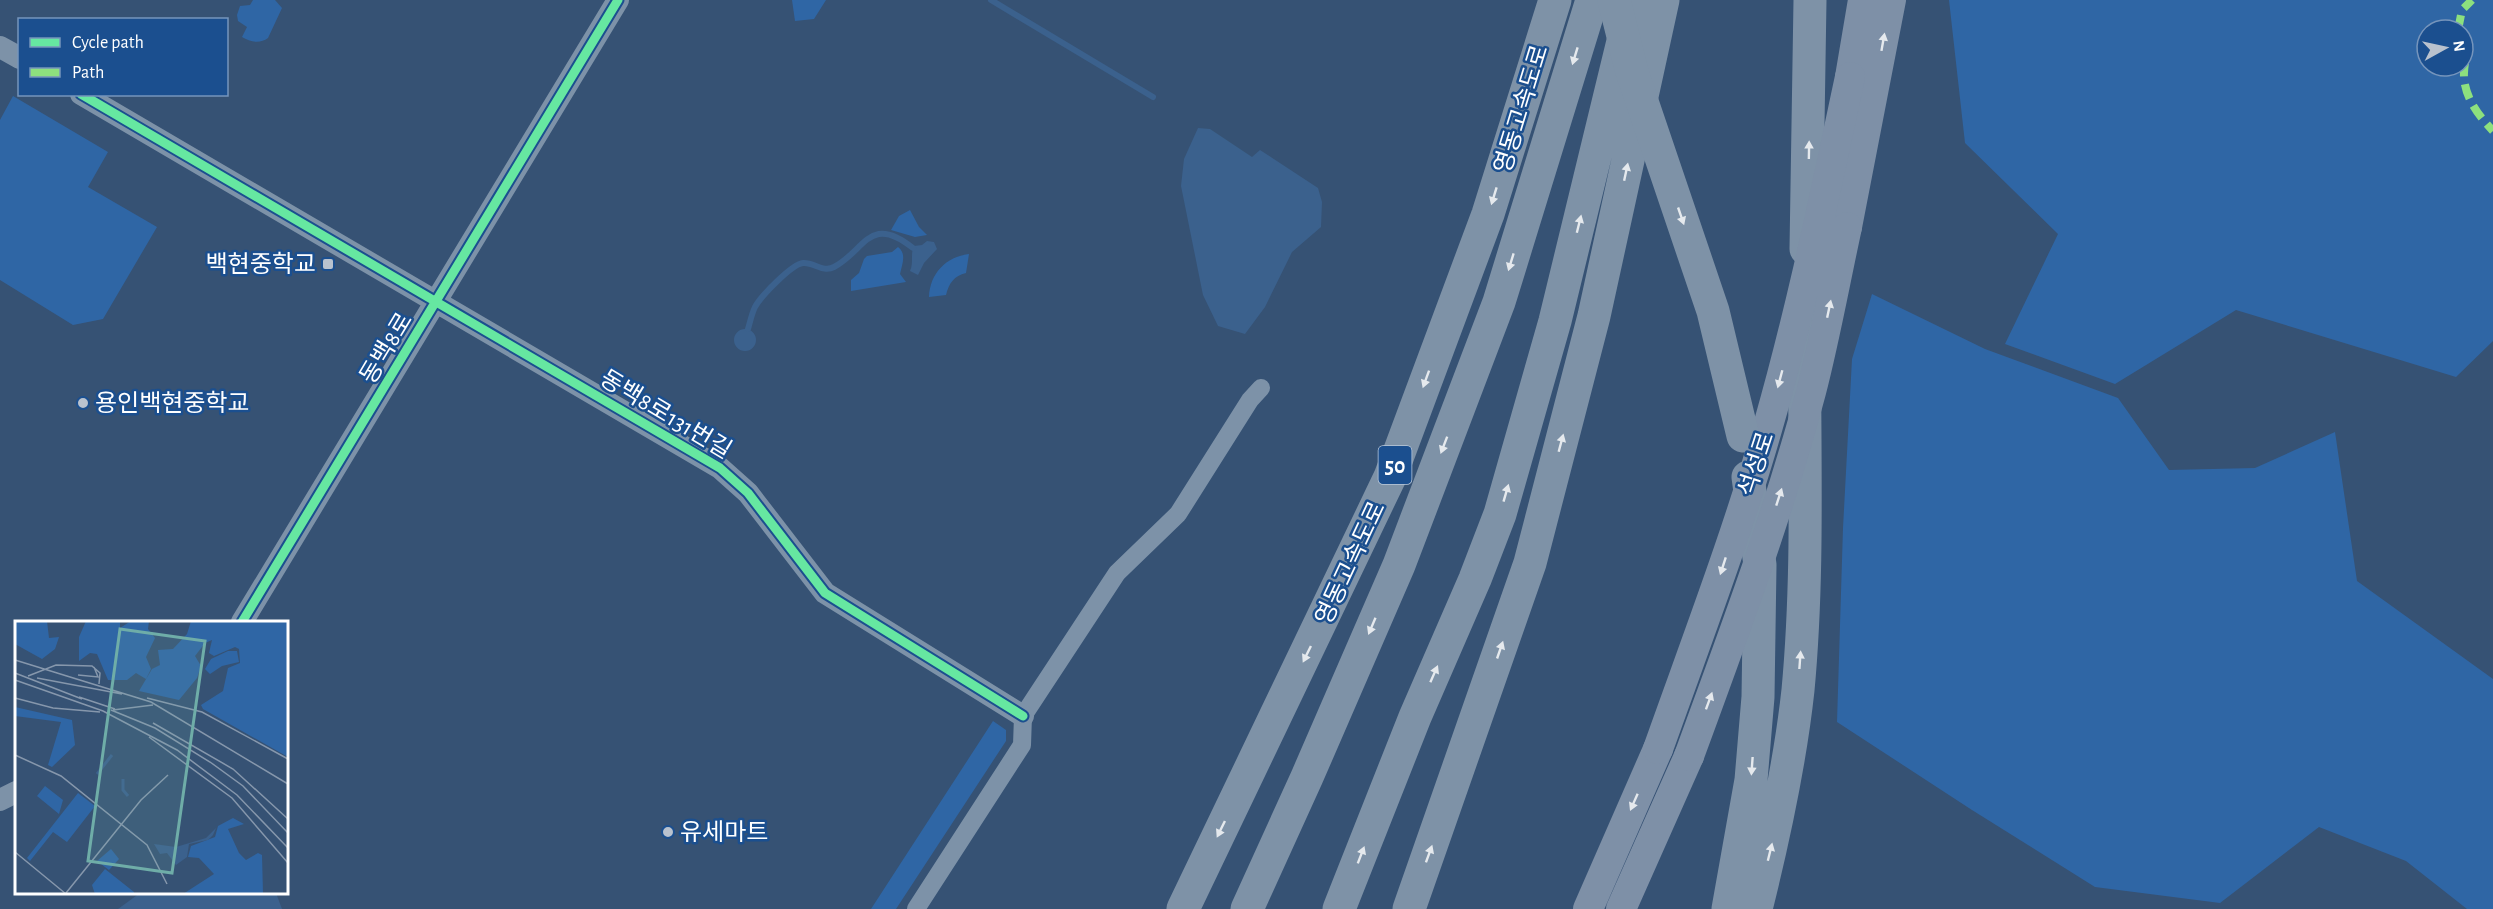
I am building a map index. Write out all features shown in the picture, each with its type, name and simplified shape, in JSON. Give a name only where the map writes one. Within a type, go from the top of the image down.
[{"type":"highway","name":"영동고속도로","points":[[1183,909],[1390,477],[1488,214],[1555,0]]},
{"type":"highway","name":"영동고속도로","points":[[1247,909],[1399,565],[1499,302],[1592,0]]},
{"type":"highway","points":[[1614,0],[1632,72],[1713,311],[1743,436],[1760,565],[1758,697],[1751,780],[1728,909]]},
{"type":"highway","points":[[1339,909],[1415,717],[1475,579],[1500,514],[1555,321],[1633,0]]},
{"type":"highway","points":[[1409,909],[1530,563],[1594,316],[1663,0]]},
{"type":"highway","points":[[1756,909],[1787,771],[1798,690],[1804,591],[1804,363],[1810,0]]},
{"type":"highway","name":"석성로","points":[[1588,909],[1658,749],[1718,580],[1768,428],[1808,273],[1863,80],[1863,0]]},
{"type":"highway","points":[[1621,909],[1689,756],[1748,596],[1811,391],[1863,80],[1891,0]]},
{"type":"street","name":"동백8로","points":[[243,621],[618,0]]},
{"type":"street","points":[[0,47],[18,57]]},
{"type":"street","name":"동백8로131번길","points":[[84,96],[720,468],[748,493],[825,593],[1023,716]]},
{"type":"street","points":[[916,909],[1022,745],[1023,716],[1117,573],[1178,514],[1250,400],[1261,388]]},
{"type":"street","points":[[0,800],[15,792]]},
{"type":"shaded area","points":[[253,0],[275,0],[282,8],[268,38],[258,42],[242,37],[247,27],[238,21],[237,15],[240,6],[250,5]]},
{"type":"shaded area","points":[[792,0],[826,0],[814,19],[795,21]]},
{"type":"shaded area","points":[[1949,0],[2493,0],[2493,341],[2456,377],[2236,310],[2115,384],[2005,344],[2058,234],[1965,143]]},
{"type":"shaded area","points":[[13,96],[108,152],[88,187],[157,227],[103,319],[73,325],[0,280],[0,120]]},
{"type":"shaded area","points":[[1198,128],[1210,129],[1252,157],[1260,150],[1318,188],[1322,202],[1321,227],[1292,252],[1265,307],[1245,334],[1218,326],[1203,295],[1181,186],[1184,159]]},
{"type":"shaded area","points":[[910,210],[919,227],[927,235],[915,237],[891,230],[899,216]]},
{"type":"shaded area","points":[[927,241],[934,242],[937,249],[924,263],[918,275],[910,271],[913,249],[914,246],[922,245]]},
{"type":"shaded area","points":[[898,247],[903,256],[900,274],[906,282],[851,291],[851,280],[859,273],[867,256],[892,252]]},
{"type":"shaded area","points":[[969,254],[966,273],[953,281],[946,295],[929,297],[932,281],[941,268],[953,259]]},
{"type":"shaded area","points":[[1872,294],[1985,349],[2118,398],[2169,470],[2255,468],[2335,432],[2357,581],[2493,679],[2493,909],[2467,909],[2406,861],[2319,827],[2220,903],[2095,887],[1837,722],[1843,528],[1852,359]]},
{"type":"shaded area","points":[[745,329],[753,332],[756,340],[753,348],[745,351],[737,348],[734,340],[737,332]]},
{"type":"shaded area","points":[[993,721],[1006,730],[1006,741],[896,909],[871,909]]},
{"type":"shaded area","points":[[139,894],[276,894],[282,909],[118,909]]},
{"type":"waterway","points":[[991,0],[1153,97]]},
{"type":"waterway","points":[[748,329],[758,302],[777,281],[798,265],[807,263],[830,269],[877,234],[898,238],[913,248]]},
{"type":"marked path","points":[[2460,18],[2462,10],[2472,0]]},
{"type":"marked path","points":[[2464,78],[2470,99],[2493,131]]},
{"type":"cycle path","points":[[243,621],[618,0]]},
{"type":"cycle path","points":[[84,96],[720,468],[748,493],[825,593],[1023,716]]},
{"type":"place","name":"백현중학교","points":[[328,264]]},
{"type":"place","name":"용인백현중학교","points":[[83,403]]},
{"type":"place","name":"유세마트","points":[[668,832]]}]
